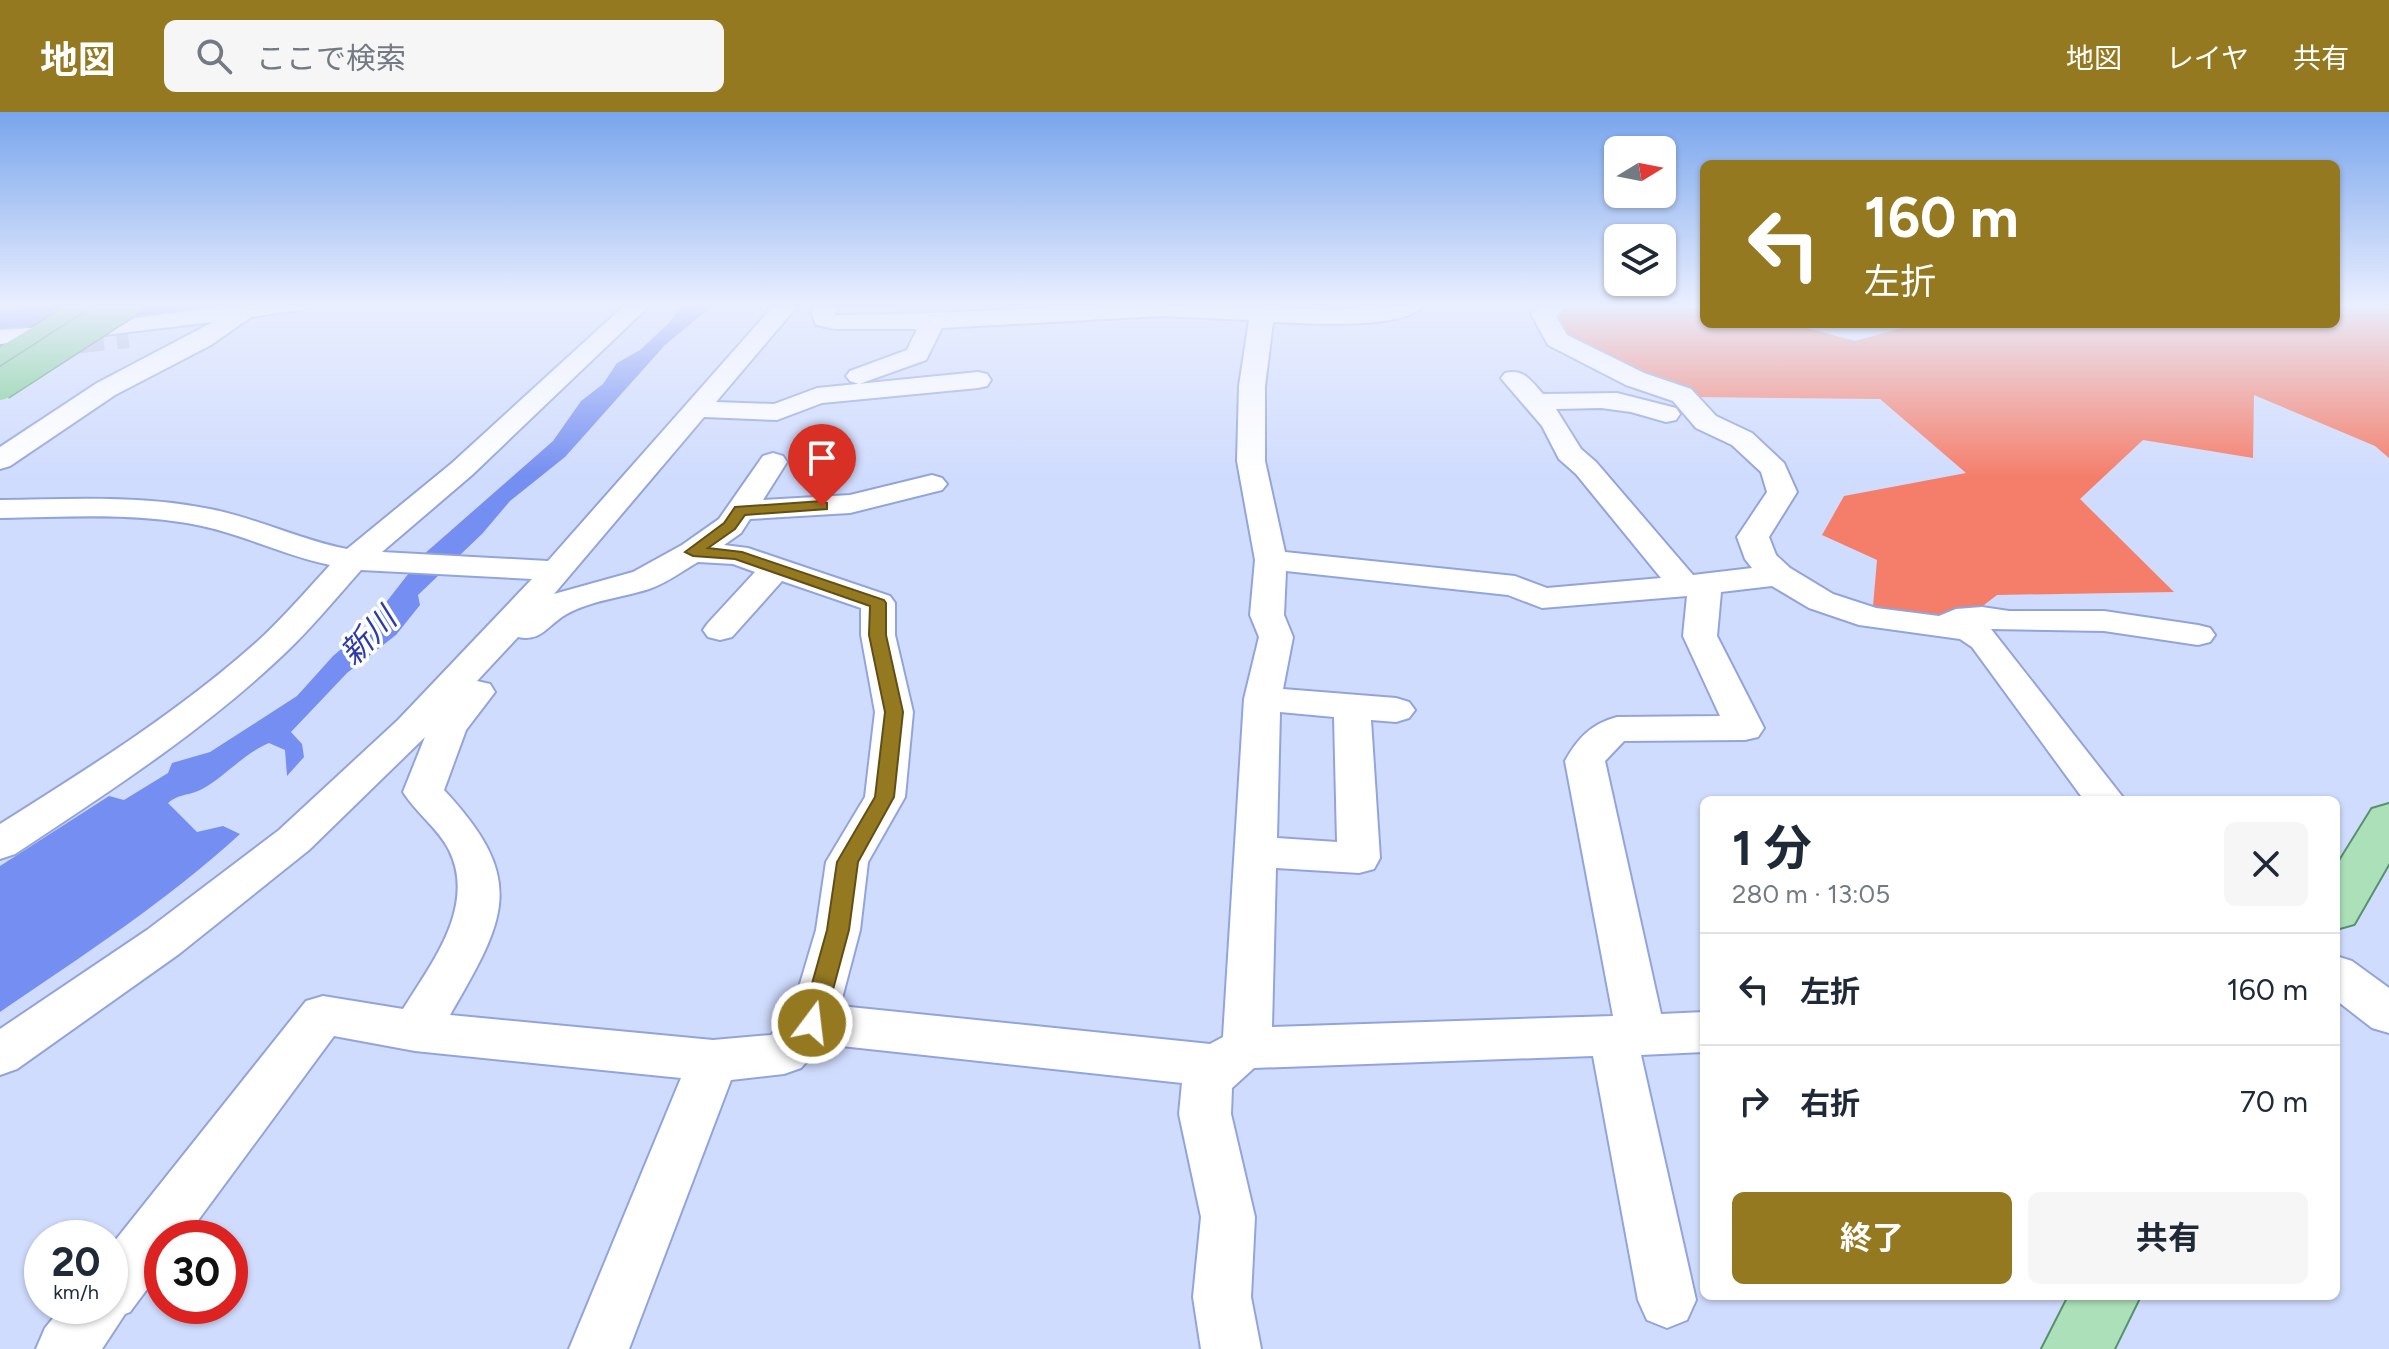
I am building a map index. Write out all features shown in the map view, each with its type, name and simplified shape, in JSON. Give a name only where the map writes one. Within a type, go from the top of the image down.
[{"type":"highway","points":[[0,385],[37,362]]},
{"type":"highway","points":[[0,393],[44,362]]},
{"type":"main road","points":[[2340,903],[2389,821]]},
{"type":"main road","points":[[2076,1349],[2105,1300]]},
{"type":"street","points":[[0,460],[106,389],[159,362]]},
{"type":"street","points":[[0,844],[99,780],[191,714],[272,647],[360,560],[577,362]]},
{"type":"street","points":[[562,565],[737,362]]},
{"type":"street","points":[[0,1055],[163,942],[294,840],[411,729],[708,410],[748,362]]},
{"type":"street","points":[[708,410],[777,412],[850,379],[898,362]]},
{"type":"street","points":[[1231,1349],[1222,1297],[1228,1217],[1205,1114],[1207,1081],[1234,1057],[1255,852],[1262,699],[1276,637],[1267,615],[1271,560],[1251,461],[1255,362]]},
{"type":"street","points":[[1600,362],[1635,379],[1682,395],[1706,422]]},
{"type":"street","points":[[1514,378],[1554,423],[1569,453],[1695,585],[1700,636],[1745,728],[1617,729],[1603,735],[1593,745],[1585,761],[1667,1300]]},
{"type":"street","points":[[817,396],[978,380]]},
{"type":"street","points":[[1535,403],[1612,399],[1706,422],[1742,439],[1774,469],[1782,492],[1753,537],[1761,559],[1778,575],[1821,601],[1871,618],[1949,625],[1970,630],[1984,640],[2102,796]]},
{"type":"street","points":[[415,1031],[475,923],[481,881],[470,850],[423,792],[448,727],[542,613],[579,594],[639,581],[693,552],[730,526],[773,462]]},
{"type":"street","points":[[740,510],[850,504],[932,484]]},
{"type":"street","points":[[0,486],[10,486],[0,494]]},
{"type":"street","points":[[0,509],[90,508],[178,512],[214,519],[301,550],[360,560],[562,565]]},
{"type":"street","points":[[128,1269],[323,1015],[415,1031],[713,1061],[784,1054],[812,1023],[838,930],[847,862],[885,797],[894,712],[878,635],[878,603],[737,555],[693,552]]},
{"type":"street","points":[[1271,560],[1515,586],[1542,598],[1778,575]]},
{"type":"street","points":[[720,630],[776,568]]},
{"type":"street","points":[[1949,625],[1956,619],[1982,617],[2009,621],[2104,621],[2198,635]]},
{"type":"street","points":[[1262,699],[1396,710]]},
{"type":"street","points":[[1255,852],[1359,858],[1352,706]]},
{"type":"street","points":[[2340,977],[2389,1014]]},
{"type":"street","points":[[812,1023],[1234,1057],[1700,1032]]},
{"type":"street","points":[[599,1349],[713,1061]]},
{"type":"street","points":[[66,1349],[85,1324]]},
{"type":"shaded area","points":[[1613,362],[2389,362],[2389,458],[2375,446],[2254,395],[2253,458],[2143,440],[2080,499],[2174,592],[1997,595],[1958,625],[1873,606],[1877,560],[1822,535],[1844,496],[1966,473],[1880,399],[1694,397]]},
{"type":"water","name":"新川","points":[[650,362],[565,457],[510,501],[482,534],[418,595],[420,605],[396,635],[347,673],[291,732],[302,744],[304,757],[287,776],[285,750],[269,743],[249,754],[207,787],[168,803],[197,832],[223,826],[240,834],[154,905],[0,1012],[0,866],[109,796],[124,800],[168,773],[172,763],[210,752],[297,696],[333,656],[366,628],[423,555],[553,441],[581,401],[603,384],[617,363]]},
{"type":"route","points":[[812,1023],[838,930],[847,862],[885,797],[894,712],[878,635],[878,603],[737,555],[693,552],[730,526],[740,510],[822,506]]}]
